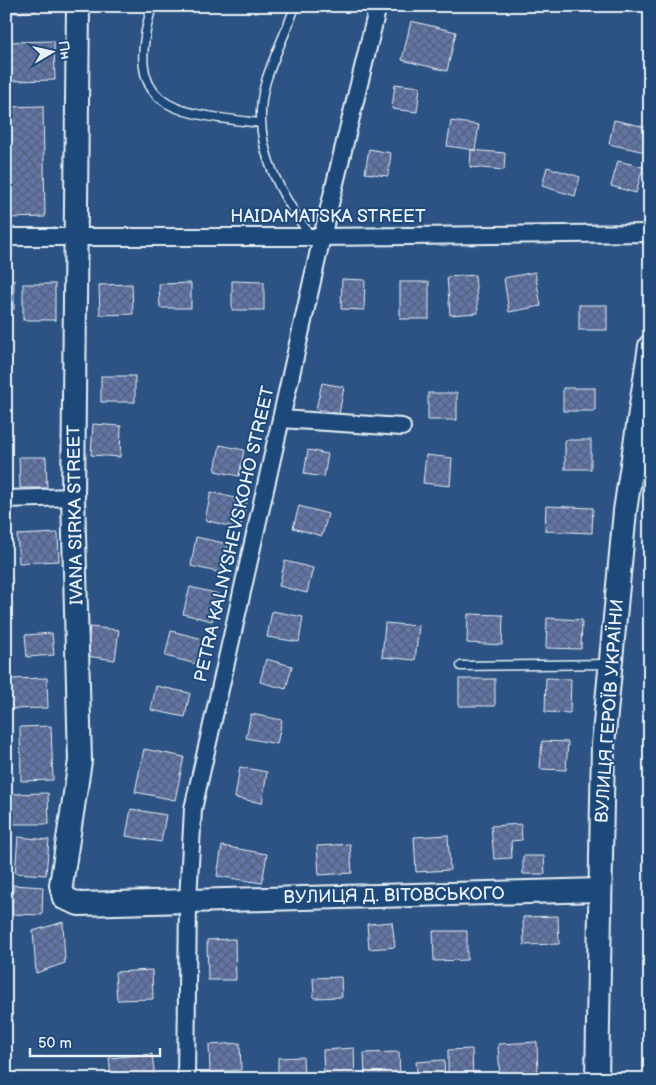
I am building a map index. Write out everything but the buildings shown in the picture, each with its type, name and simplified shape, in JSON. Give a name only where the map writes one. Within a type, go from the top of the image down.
[{"type":"street","name":"IVANA SIRKA STREET","points":[[78,6],[73,497],[80,761],[61,885],[64,898],[79,904],[188,900]]},
{"type":"street","name":"PETRA KALNYSHEVSKOHO STREET","points":[[186,1079],[188,900],[193,809],[280,419],[317,237],[378,6]]},
{"type":"street","name":"HAIDAMATSKA STREET","points":[[6,237],[317,237],[650,233]]},
{"type":"street","name":"ВУЛИЦЯ ГЕРОЇВ УКРАЇНИ","points":[[596,1079],[603,745],[625,511],[650,346]]},
{"type":"street","points":[[280,419],[402,427]]},
{"type":"street","points":[[6,499],[73,497]]},
{"type":"street","name":"ВУЛИЦЯ Д. ВІТОВСЬКОГО","points":[[188,900],[600,890]]},
{"type":"lane","points":[[152,6],[143,48],[144,67],[150,85],[162,100],[181,111],[202,116],[260,123]]},
{"type":"lane","points":[[296,6],[266,79],[261,101],[260,123],[263,144],[277,183],[317,237]]},
{"type":"lane","points":[[461,666],[611,664]]}]
